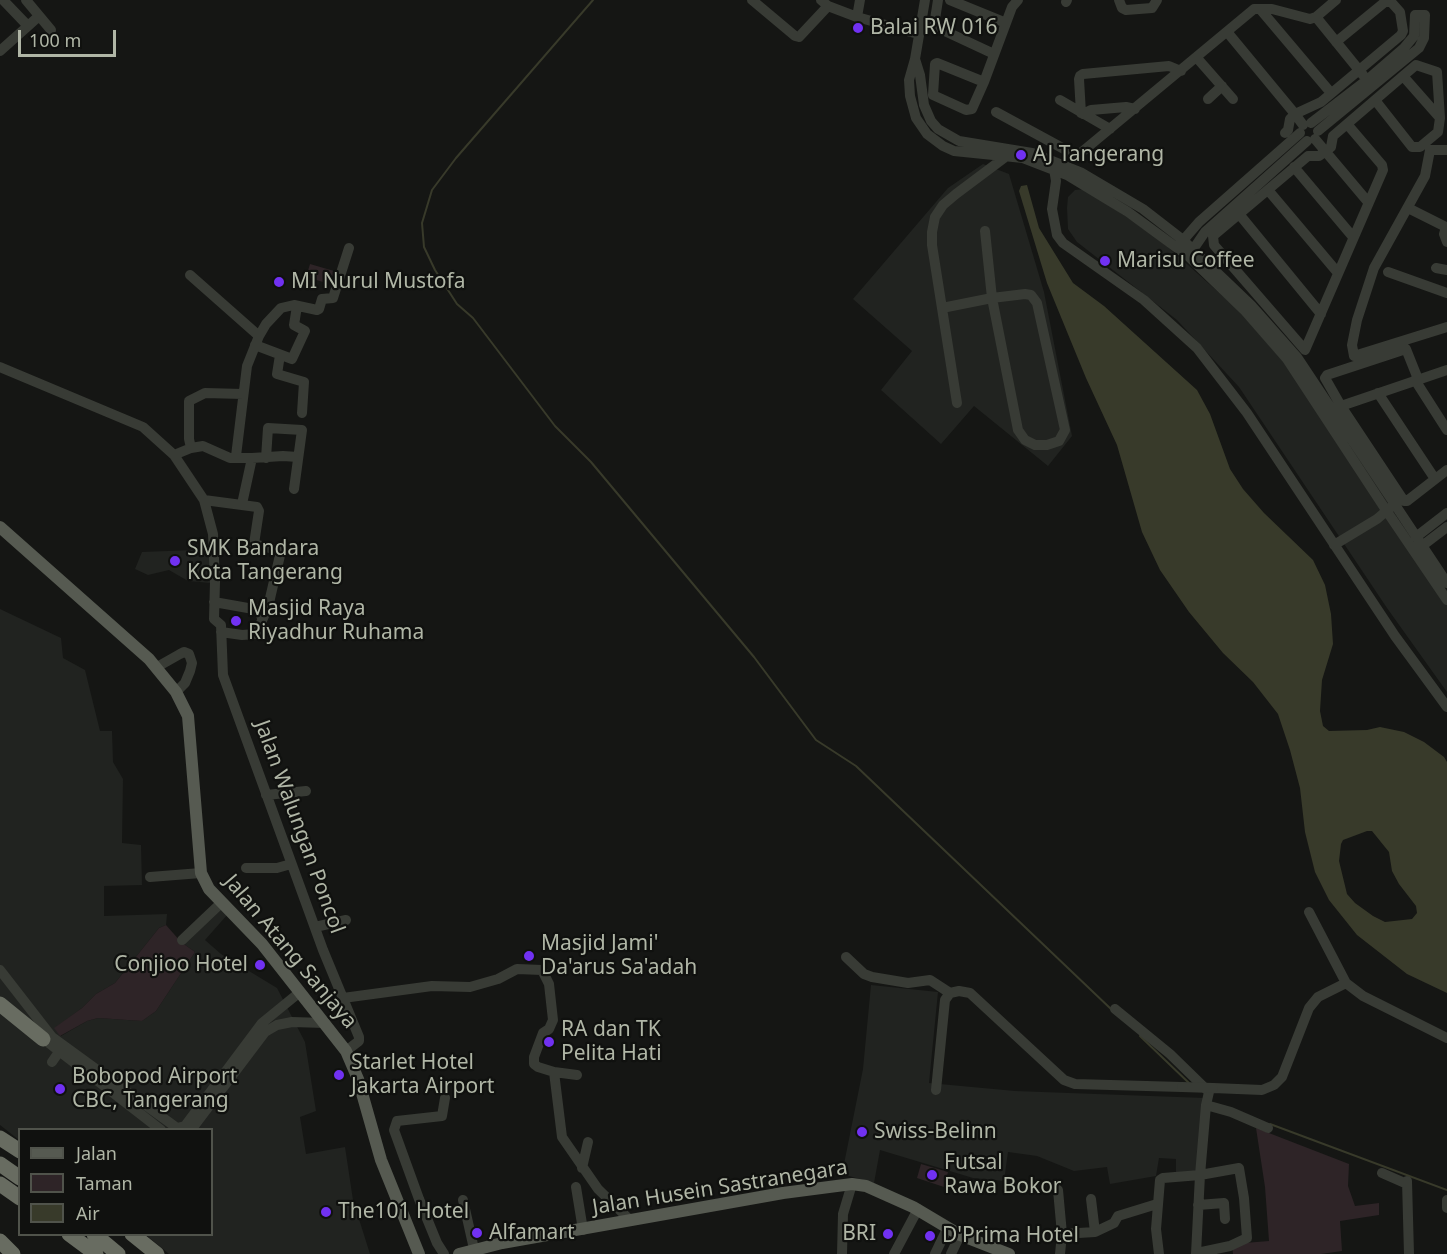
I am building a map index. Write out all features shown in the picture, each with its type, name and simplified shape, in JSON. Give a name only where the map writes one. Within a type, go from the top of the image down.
[{"type":"highway","points":[[0,1004],[43,1039]]},
{"type":"highway","points":[[0,1138],[18,1150]]},
{"type":"highway","points":[[0,1164],[18,1177]]},
{"type":"highway","points":[[0,1184],[18,1197]]},
{"type":"highway","points":[[76,1236],[103,1244]]},
{"type":"highway","points":[[134,1236],[157,1254]]},
{"type":"highway","points":[[0,1241],[13,1254]]},
{"type":"main road","name":"Jalan Atang Sanjaya","points":[[0,527],[157,667],[176,692],[188,716],[201,873],[209,889],[262,944],[325,1023],[353,1045],[358,1079],[381,1160],[418,1253]]},
{"type":"main road","name":"Jalan Husein Sastranegara","points":[[459,1254],[783,1193],[852,1184],[866,1186],[918,1209],[947,1229],[1009,1254]]},
{"type":"street","points":[[3,0],[28,26]]},
{"type":"street","points":[[26,0],[51,30]]},
{"type":"street","points":[[752,0],[795,36],[799,36],[825,3],[857,17],[918,34]]},
{"type":"street","points":[[857,17],[860,0]]},
{"type":"street","points":[[925,0],[909,80],[910,96],[916,118],[927,134],[954,151],[1032,153],[1069,171]]},
{"type":"street","points":[[938,0],[934,26],[994,54]]},
{"type":"street","points":[[950,0],[1006,22]]},
{"type":"street","points":[[984,82],[936,63],[933,95],[969,110],[972,109],[984,82],[1012,7],[1018,0]]},
{"type":"street","points":[[1119,0],[1122,8],[1126,10],[1152,8],[1157,0]]},
{"type":"street","points":[[996,112],[1077,156],[1228,33],[1254,9],[1272,9],[1310,19],[1316,17],[1335,0]]},
{"type":"street","points":[[1285,133],[1288,130],[1290,119],[1295,114],[1316,106],[1401,35],[1403,31],[1400,12],[1391,2],[1385,2],[1336,42]]},
{"type":"street","points":[[1260,9],[1331,93]]},
{"type":"street","points":[[1180,244],[1199,222],[1309,132],[1419,48],[1424,38],[1425,15],[1415,15],[1414,36],[1370,84]]},
{"type":"street","points":[[0,51],[39,16]]},
{"type":"street","points":[[1316,17],[1370,84]]},
{"type":"street","points":[[1228,33],[1368,202]]},
{"type":"street","points":[[1197,58],[1233,99]]},
{"type":"street","points":[[1347,124],[1383,168],[1305,350],[1213,242],[1213,236],[1308,156],[1319,156],[1330,147],[1333,136],[1347,124],[1375,100],[1403,76],[1416,65],[1437,72],[1440,118],[1438,132],[1420,147],[1412,147],[1375,100]]},
{"type":"street","points":[[1082,113],[1079,79],[1083,74],[1169,66],[1181,71]]},
{"type":"street","points":[[1403,76],[1440,118]]},
{"type":"street","points":[[1208,99],[1222,86]]},
{"type":"street","points":[[1060,100],[1110,129]]},
{"type":"street","points":[[1082,113],[1126,107],[1135,109]]},
{"type":"street","points":[[1190,252],[1205,232],[1309,132]]},
{"type":"street","points":[[1446,324],[1354,356],[1352,345],[1357,320],[1374,268],[1425,176],[1430,150],[1447,150]]},
{"type":"street","points":[[1009,152],[1054,169],[1082,173],[1143,209],[1251,305],[1295,354],[1387,509],[1447,600]]},
{"type":"street","points":[[957,403],[932,245],[935,217],[956,194],[1009,152]]},
{"type":"street","points":[[1294,167],[1353,237]]},
{"type":"street","points":[[1054,169],[1056,181],[1052,209],[1053,225],[1057,235],[1063,243],[1143,300],[1197,348],[1247,413],[1338,543],[1395,636],[1447,707]]},
{"type":"street","points":[[1069,171],[1060,193],[1058,212],[1059,224],[1072,248]]},
{"type":"street","points":[[1268,190],[1338,273]]},
{"type":"street","points":[[1408,208],[1443,225],[1446,229],[1444,234],[1447,242]]},
{"type":"street","points":[[1239,214],[1321,314]]},
{"type":"street","points":[[942,308],[992,298],[1031,295],[1037,303],[1065,430],[1059,441],[1047,445],[1035,445],[1025,440],[1018,430],[992,298],[986,231]]},
{"type":"street","points":[[236,456],[247,366],[257,340],[277,311],[286,306],[317,310],[322,299],[333,298],[349,248]]},
{"type":"street","points":[[1388,272],[1447,293]]},
{"type":"street","points":[[190,275],[257,340],[292,360],[304,332],[294,325],[297,306]]},
{"type":"street","points":[[1447,430],[1417,379],[1406,349],[1327,375],[1326,382],[1404,501],[1447,470]]},
{"type":"street","points":[[280,355],[277,374],[304,382],[302,413]]},
{"type":"street","name":"Jalan Walungan Poncol","points":[[0,367],[143,427],[181,452],[207,501],[213,534],[214,602],[221,628],[223,675],[315,927],[360,1037],[353,1045]]},
{"type":"street","points":[[1341,406],[1447,370]]},
{"type":"street","points":[[181,452],[189,439],[189,401],[205,393],[243,394]]},
{"type":"street","points":[[1378,393],[1435,479]]},
{"type":"street","points":[[266,458],[267,430],[270,427],[302,429],[294,489]]},
{"type":"street","points":[[181,452],[202,446],[230,458],[236,456],[298,457]]},
{"type":"street","points":[[242,504],[252,458]]},
{"type":"street","points":[[207,501],[255,506],[259,509],[254,544],[281,551],[268,607],[254,635],[221,628]]},
{"type":"street","points":[[1338,543],[1377,519],[1387,509]]},
{"type":"street","points":[[1387,509],[1419,541],[1447,583]]},
{"type":"street","points":[[1419,541],[1435,529],[1447,513]]},
{"type":"street","points":[[1435,529],[1447,527]]},
{"type":"street","points":[[214,602],[259,610],[262,618]]},
{"type":"street","points":[[157,667],[184,652],[189,654],[192,663],[190,671],[185,682],[176,692]]},
{"type":"street","points":[[266,795],[306,791]]},
{"type":"street","points":[[246,868],[288,865]]},
{"type":"street","points":[[150,877],[201,873]]},
{"type":"street","points":[[182,940],[222,902]]},
{"type":"street","points":[[1309,912],[1346,983],[1363,996],[1447,1038]]},
{"type":"street","points":[[315,927],[346,921]]},
{"type":"street","points":[[846,957],[864,974],[872,977],[886,979],[895,975],[909,976],[919,982],[930,980],[950,993]]},
{"type":"street","points":[[343,998],[426,986],[470,987],[498,979],[516,969],[540,969],[546,974],[554,1020],[549,1029],[543,1033],[534,1062],[538,1067],[554,1072],[577,1075]]},
{"type":"street","points":[[0,970],[61,1049],[159,1128]]},
{"type":"street","points":[[0,980],[43,1039],[61,1049],[171,1126],[180,1128],[185,1126],[262,1023],[300,992]]},
{"type":"street","points":[[1209,1097],[1274,1085],[1282,1077],[1309,1008],[1318,997],[1346,983]]},
{"type":"street","points":[[936,1090],[945,1000],[950,993],[959,991],[970,993],[1064,1080],[1075,1084],[1182,1087],[1209,1097],[1231,1112],[1268,1128]]},
{"type":"street","points":[[1115,1009],[1170,1054],[1208,1090],[1209,1097],[1200,1175],[1198,1204],[1197,1254],[1230,1246],[1247,1238],[1239,1169],[1200,1175],[1161,1178],[1156,1229],[1159,1254]]},
{"type":"street","points":[[193,1128],[265,1032],[277,1025],[292,1022],[325,1023]]},
{"type":"street","points":[[52,1062],[61,1049]]},
{"type":"street","points":[[554,1072],[561,1135],[598,1189],[631,1221]]},
{"type":"street","points":[[444,1254],[418,1199],[394,1127],[398,1121],[442,1116],[445,1098]]},
{"type":"street","points":[[582,1168],[588,1142]]},
{"type":"street","points":[[1382,1173],[1407,1182],[1409,1254]]},
{"type":"street","points":[[842,1254],[843,1214],[852,1184]]},
{"type":"street","points":[[576,1187],[584,1230]]},
{"type":"street","points":[[1058,1190],[1062,1234],[1060,1254]]},
{"type":"street","points":[[1091,1199],[1095,1232]]},
{"type":"street","points":[[464,1200],[474,1250]]},
{"type":"street","points":[[1447,1200],[1447,1208]]},
{"type":"street","points":[[1198,1204],[1224,1203],[1225,1219]]},
{"type":"street","points":[[1062,1234],[1095,1232],[1114,1223],[1118,1216],[1157,1204]]},
{"type":"street","points":[[894,1254],[918,1209]]},
{"type":"street","points":[[935,1254],[947,1229]]},
{"type":"street","points":[[951,1254],[960,1235]]},
{"type":"shaded area","points":[[983,164],[1009,174],[1044,292],[1072,436],[1048,466],[974,406],[941,444],[881,390],[912,351],[853,299],[948,188]]},
{"type":"shaded area","points":[[1086,189],[1160,240],[1234,306],[1284,362],[1447,605],[1447,692],[1387,608],[1239,387],[1177,320],[1077,242],[1068,229],[1068,197],[1075,190]]},
{"type":"shaded area","name":"SMK Bandara Kota Tangerang","points":[[211,544],[211,583],[188,581],[169,570],[148,575],[135,569],[142,552],[193,550]]},
{"type":"shaded area","points":[[0,609],[61,638],[63,658],[85,670],[100,731],[112,731],[113,762],[123,779],[122,843],[141,845],[142,885],[104,886],[104,916],[167,914],[166,925],[159,928],[115,983],[96,994],[82,1008],[55,1028],[61,1036],[87,1021],[98,1018],[142,1021],[156,1011],[195,952],[181,942],[222,908],[228,914],[205,940],[221,954],[277,988],[305,1042],[316,1111],[300,1117],[306,1154],[345,1147],[353,1200],[370,1254],[169,1254],[147,1236],[213,1236],[213,1128],[18,1128],[18,1139],[0,1125]]},
{"type":"shaded area","points":[[871,985],[938,992],[929,1083],[1015,1091],[1205,1098],[1201,1175],[1176,1174],[1176,1159],[1159,1158],[1156,1176],[1110,1184],[1107,1167],[1074,1171],[1037,1156],[1008,1152],[1004,1181],[973,1178],[880,1150],[874,1183],[842,1174],[863,1069]]},
{"type":"green space","points":[[310,264],[334,271],[330,284],[306,277]]},
{"type":"green space","points":[[166,925],[181,942],[195,952],[156,1011],[142,1021],[98,1018],[87,1021],[60,1036],[54,1028],[82,1008],[96,994],[115,983],[159,928]]},
{"type":"green space","points":[[1256,1128],[1349,1164],[1348,1186],[1355,1206],[1379,1203],[1379,1215],[1340,1221],[1342,1251],[1321,1254],[1233,1254],[1232,1244],[1269,1241],[1265,1187]]},
{"type":"green space","name":"Futsal Rawa Bokor","points":[[921,1164],[948,1172],[944,1187],[917,1178]]},
{"type":"water","points":[[1027,185],[1039,228],[1073,283],[1104,306],[1197,390],[1210,414],[1230,469],[1243,489],[1264,513],[1313,560],[1325,585],[1331,614],[1333,644],[1322,680],[1320,711],[1323,726],[1329,731],[1367,730],[1380,727],[1404,732],[1424,742],[1444,757],[1447,762],[1447,993],[1407,974],[1357,935],[1329,900],[1315,872],[1305,832],[1300,788],[1278,714],[1253,682],[1223,653],[1189,612],[1160,570],[1142,532],[1117,445],[1086,378],[1047,283],[1019,191],[1021,186]],"holes":[[[1372,831],[1389,852],[1392,871],[1416,906],[1417,913],[1412,919],[1385,922],[1355,903],[1347,894],[1339,861],[1341,844],[1343,840]]]},
{"type":"waterway","points":[[593,0],[456,158],[432,190],[422,223],[424,247],[435,270],[457,304],[473,318],[555,426],[591,462],[754,657],[816,740],[856,766],[1112,1010]]},
{"type":"waterway","points":[[1140,1036],[1190,1084]]},
{"type":"waterway","points":[[1270,1124],[1447,1190]]},
{"type":"place","name":"Balai RW 016","points":[[858,28]]},
{"type":"place","name":"AJ Tangerang","points":[[1021,155]]},
{"type":"place","name":"Marisu Coffee","points":[[1105,261]]},
{"type":"place","name":"MI Nurul Mustofa","points":[[279,282]]},
{"type":"place","name":"SMK Bandara Kota Tangerang","points":[[175,561]]},
{"type":"place","name":"Masjid Raya Riyadhur Ruhama","points":[[236,621]]},
{"type":"place","name":"Masjid Jami' Da'arus Sa'adah","points":[[529,956]]},
{"type":"place","name":"Conjioo Hotel","points":[[260,965]]},
{"type":"place","name":"RA dan TK Pelita Hati","points":[[549,1042]]},
{"type":"place","name":"Starlet Hotel Jakarta Airport","points":[[339,1075]]},
{"type":"place","name":"Bobopod Airport CBC, Tangerang","points":[[60,1089]]},
{"type":"place","name":"Swiss-Belinn","points":[[862,1132]]},
{"type":"place","name":"Futsal Rawa Bokor","points":[[932,1175]]},
{"type":"place","name":"The101 Hotel","points":[[326,1212]]},
{"type":"place","name":"Alfamart","points":[[477,1233]]},
{"type":"place","name":"BRI","points":[[888,1234]]},
{"type":"place","name":"D'Prima Hotel","points":[[930,1236]]}]
